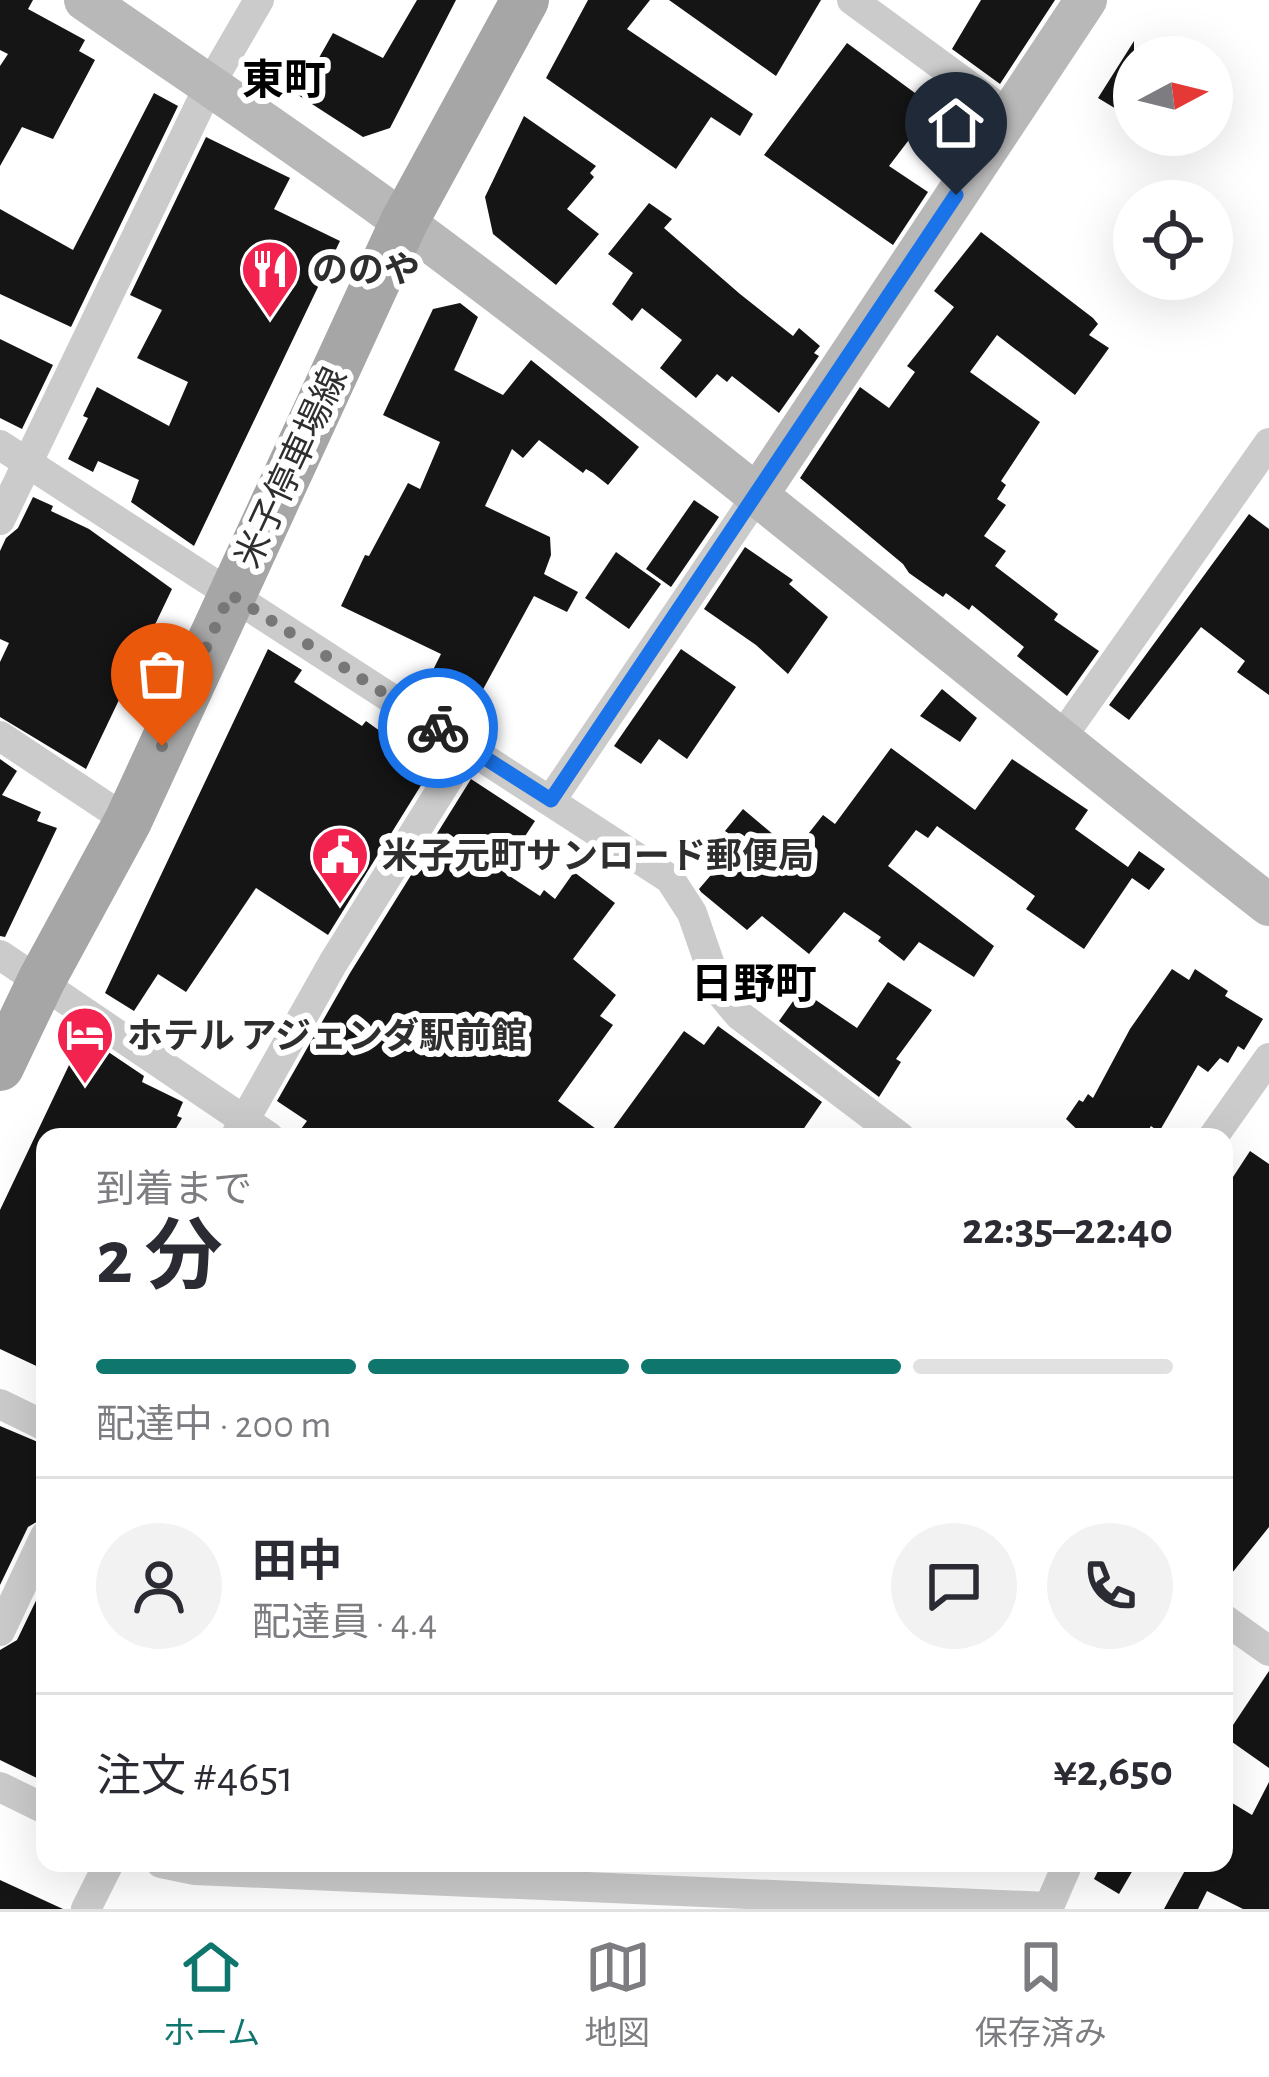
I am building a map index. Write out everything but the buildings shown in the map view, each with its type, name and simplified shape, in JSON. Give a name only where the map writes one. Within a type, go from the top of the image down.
[{"type":"main road","name":"米子停車場線","points":[[0,1067],[40,981],[128,820],[404,222],[525,0]]},
{"type":"street","points":[[86,0],[404,222],[758,494],[1059,741],[1269,905]]},
{"type":"street","points":[[0,520],[209,86],[259,0]]},
{"type":"street","points":[[851,0],[1009,116]]},
{"type":"street","points":[[551,800],[1086,0]]},
{"type":"street","points":[[1059,741],[1269,443]]},
{"type":"street","points":[[0,445],[670,879],[692,913],[719,992],[739,1015],[888,1128]]},
{"type":"street","points":[[0,736],[128,820]]},
{"type":"street","points":[[0,955],[239,1127],[333,963],[469,747]]},
{"type":"street","points":[[1219,1128],[1269,1058]]},
{"type":"street","points":[[0,1404],[36,1422]]},
{"type":"street","points":[[0,1631],[36,1556]]},
{"type":"street","points":[[1233,1625],[1269,1651]]},
{"type":"street","points":[[0,1787],[36,1805]]},
{"type":"street","points":[[86,1909],[104,1872]]},
{"type":"street","points":[[261,1872],[790,1888],[1048,1908],[1064,1872]]},
{"type":"way so far","points":[[162,746],[230,594],[438,728]]},
{"type":"place","name":"ののや","points":[[270,320]]},
{"type":"place","name":"米子元町サンロード郵便局","points":[[340,906]]},
{"type":"place","name":"ホテル アジェンダ駅前館","points":[[85,1086]]},
{"type":"district","name":"東町","points":[[284,79]]},
{"type":"district","name":"日野町","points":[[754,983]]},
{"type":"route","points":[[438,728],[551,800],[956,195]]}]
